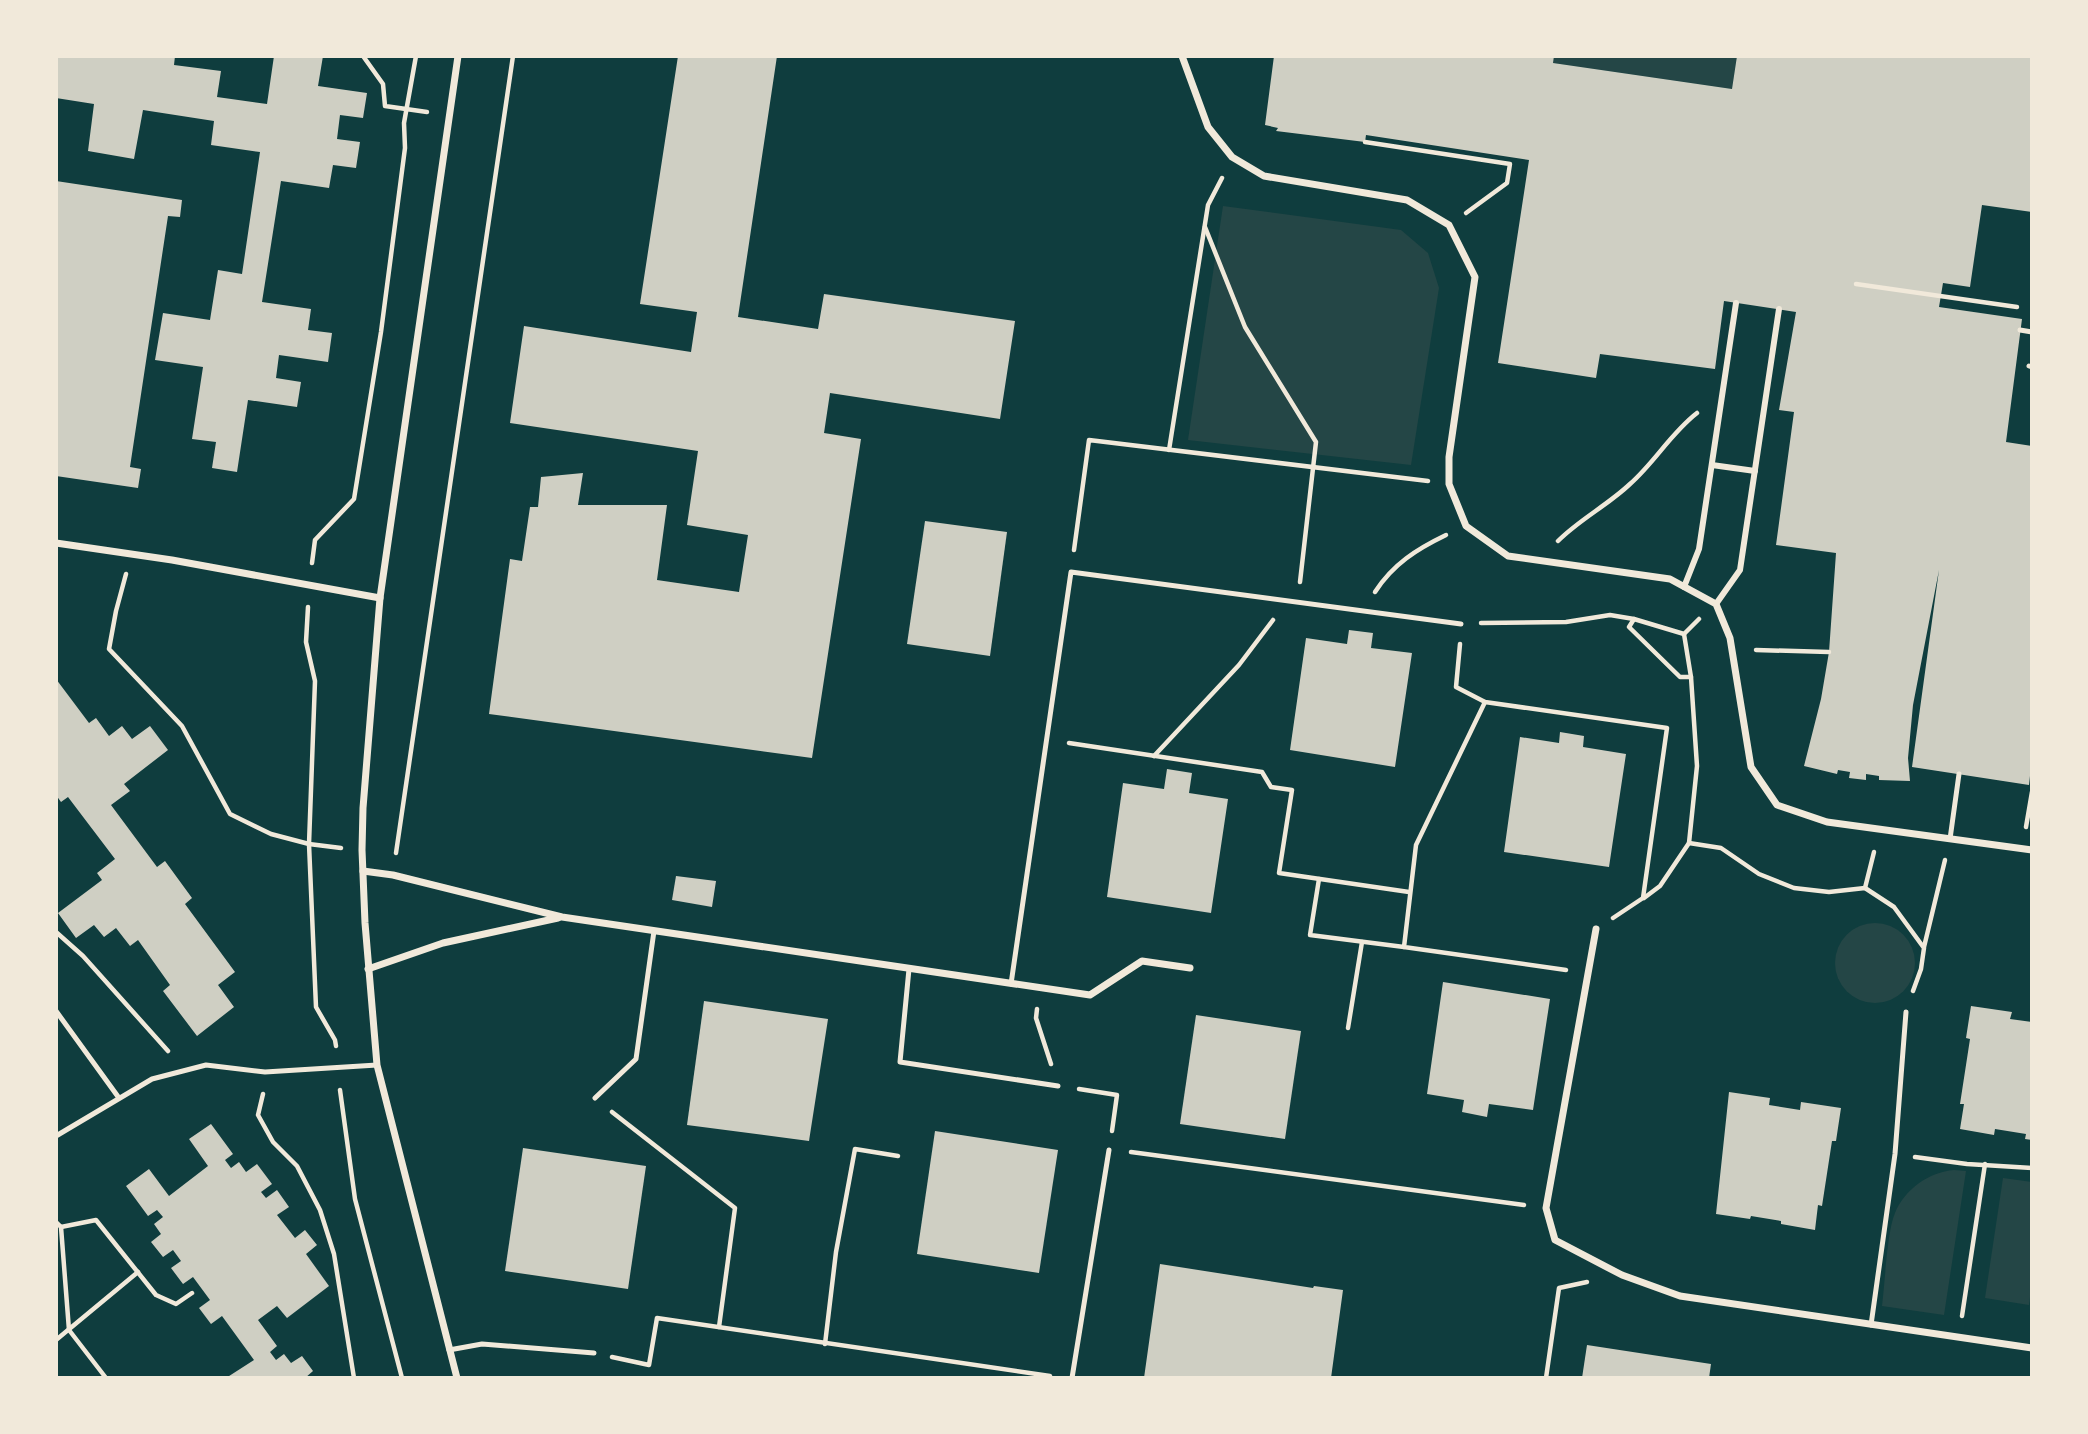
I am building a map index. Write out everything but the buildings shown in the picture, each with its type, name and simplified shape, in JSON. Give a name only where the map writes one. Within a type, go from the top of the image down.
[{"type":"street","points":[[457,1378],[377,1065],[368,969],[362,850],[380,597],[458,56]]},
{"type":"street","points":[[1182,56],[1208,127],[1232,157],[1264,176],[1407,200],[1449,225],[1475,277],[1449,457],[1450,484],[1466,526],[1508,556],[1670,579],[1716,604],[1730,638],[1751,767],[1777,806],[1827,822],[2028,850]]},
{"type":"street","points":[[1684,587],[1699,549],[1736,303]]},
{"type":"street","points":[[1716,604],[1740,570],[1779,309]]},
{"type":"street","points":[[1712,464],[1755,471]]},
{"type":"street","points":[[56,543],[380,597]]},
{"type":"street","points":[[363,871],[393,875],[562,917],[1090,995],[1142,961],[1190,968]]},
{"type":"street","points":[[368,969],[443,943],[562,917]]},
{"type":"street","points":[[1595,929],[1546,1208],[1555,1240],[1622,1275],[1680,1296],[2032,1348]]},
{"type":"lane","points":[[2020,330],[2032,332]]},
{"type":"lane","points":[[1011,984],[1072,572],[1461,624]]},
{"type":"lane","points":[[1950,839],[1959,774]]},
{"type":"lane","points":[[595,1098],[636,1059],[654,931]]},
{"type":"lane","points":[[909,968],[900,1062],[1058,1086]]},
{"type":"lane","points":[[56,1011],[119,1098]]},
{"type":"lane","points":[[1871,1325],[1895,1154],[1906,1012]]},
{"type":"lane","points":[[56,1136],[152,1079],[206,1065],[265,1072],[377,1065]]},
{"type":"lane","points":[[1072,1378],[1109,1150]]},
{"type":"lane","points":[[449,1350],[482,1344],[594,1353]]},
{"type":"path","points":[[363,56],[383,84],[385,106],[450,116]]},
{"type":"path","points":[[393,875],[513,56]]},
{"type":"path","points":[[1365,142],[1510,164],[1507,183],[1449,225]]},
{"type":"path","points":[[1170,450],[1208,205],[1232,157]]},
{"type":"path","points":[[1154,756],[1239,665],[1273,619],[1297,601],[1314,466],[1316,442],[1245,327],[1205,227]]},
{"type":"path","points":[[1856,284],[2018,307]]},
{"type":"path","points":[[1537,561],[1567,532],[1630,484],[1682,425],[1723,392]]},
{"type":"path","points":[[1072,572],[1088,440],[1450,484]]},
{"type":"path","points":[[1364,610],[1385,576],[1417,549],[1466,526]]},
{"type":"path","points":[[133,554],[116,611],[109,649],[182,726],[230,814],[271,834],[309,844],[362,850]]},
{"type":"path","points":[[1684,634],[1716,604]]},
{"type":"path","points":[[1643,898],[1667,728],[1485,702],[1456,687],[1461,624],[1566,622],[1610,615],[1634,618],[1684,634]]},
{"type":"path","points":[[1634,618],[1629,627],[1680,677],[1691,677]]},
{"type":"path","points":[[1595,929],[1660,886],[1689,843],[1697,765],[1691,677],[1684,634]]},
{"type":"path","points":[[1732,650],[1829,652]]},
{"type":"path","points":[[1404,947],[1416,845],[1485,702]]},
{"type":"path","points":[[1047,740],[1262,772],[1271,788],[1292,790],[1279,873],[1409,892]]},
{"type":"path","points":[[2028,850],[2032,792]]},
{"type":"path","points":[[1865,888],[1879,830]]},
{"type":"path","points":[[1906,1012],[1921,969],[1950,839]]},
{"type":"path","points":[[1689,843],[1721,848],[1759,874],[1794,888],[1829,892],[1865,888],[1894,907],[1924,948]]},
{"type":"path","points":[[1319,879],[1310,935],[1588,973]]},
{"type":"path","points":[[56,932],[83,956],[187,1070]]},
{"type":"path","points":[[1348,1028],[1362,942]]},
{"type":"path","points":[[1039,988],[1036,1018],[1058,1086],[1117,1095],[1109,1150],[1546,1208]]},
{"type":"path","points":[[265,1072],[258,1115],[273,1142],[296,1166],[320,1210],[334,1254],[354,1378]]},
{"type":"path","points":[[595,1098],[735,1208],[719,1327]]},
{"type":"path","points":[[825,1344],[836,1252],[855,1149],[898,1156]]},
{"type":"path","points":[[1895,1154],[1967,1164],[2032,1168]]},
{"type":"path","points":[[1959,1338],[1984,1164]]},
{"type":"path","points":[[61,1227],[96,1220],[156,1295],[176,1304],[192,1293]]},
{"type":"path","points":[[56,1222],[61,1227],[69,1330],[106,1378]]},
{"type":"path","points":[[56,1340],[138,1272]]},
{"type":"path","points":[[1546,1378],[1559,1289],[1622,1275]]},
{"type":"path","points":[[594,1353],[649,1365],[657,1318],[1052,1376]]},
{"type":"shaded area","points":[[1554,56],[1737,56],[1732,89],[1553,63]]},
{"type":"shaded area","points":[[1223,206],[1401,230],[1428,253],[1439,288],[1411,465],[1188,440]]},
{"type":"shaded area","points":[[1867,923],[1883,923],[1904,934],[1915,955],[1915,971],[1904,992],[1883,1003],[1867,1003],[1853,997],[1841,985],[1835,971],[1835,955],[1841,941],[1853,929]]},
{"type":"shaded area","points":[[1954,1170],[1966,1171],[1944,1315],[1882,1306],[1890,1232],[1899,1204],[1911,1189],[1927,1178]]},
{"type":"shaded area","points":[[2003,1178],[2032,1182],[2032,1283],[2029,1305],[1985,1298]]}]
